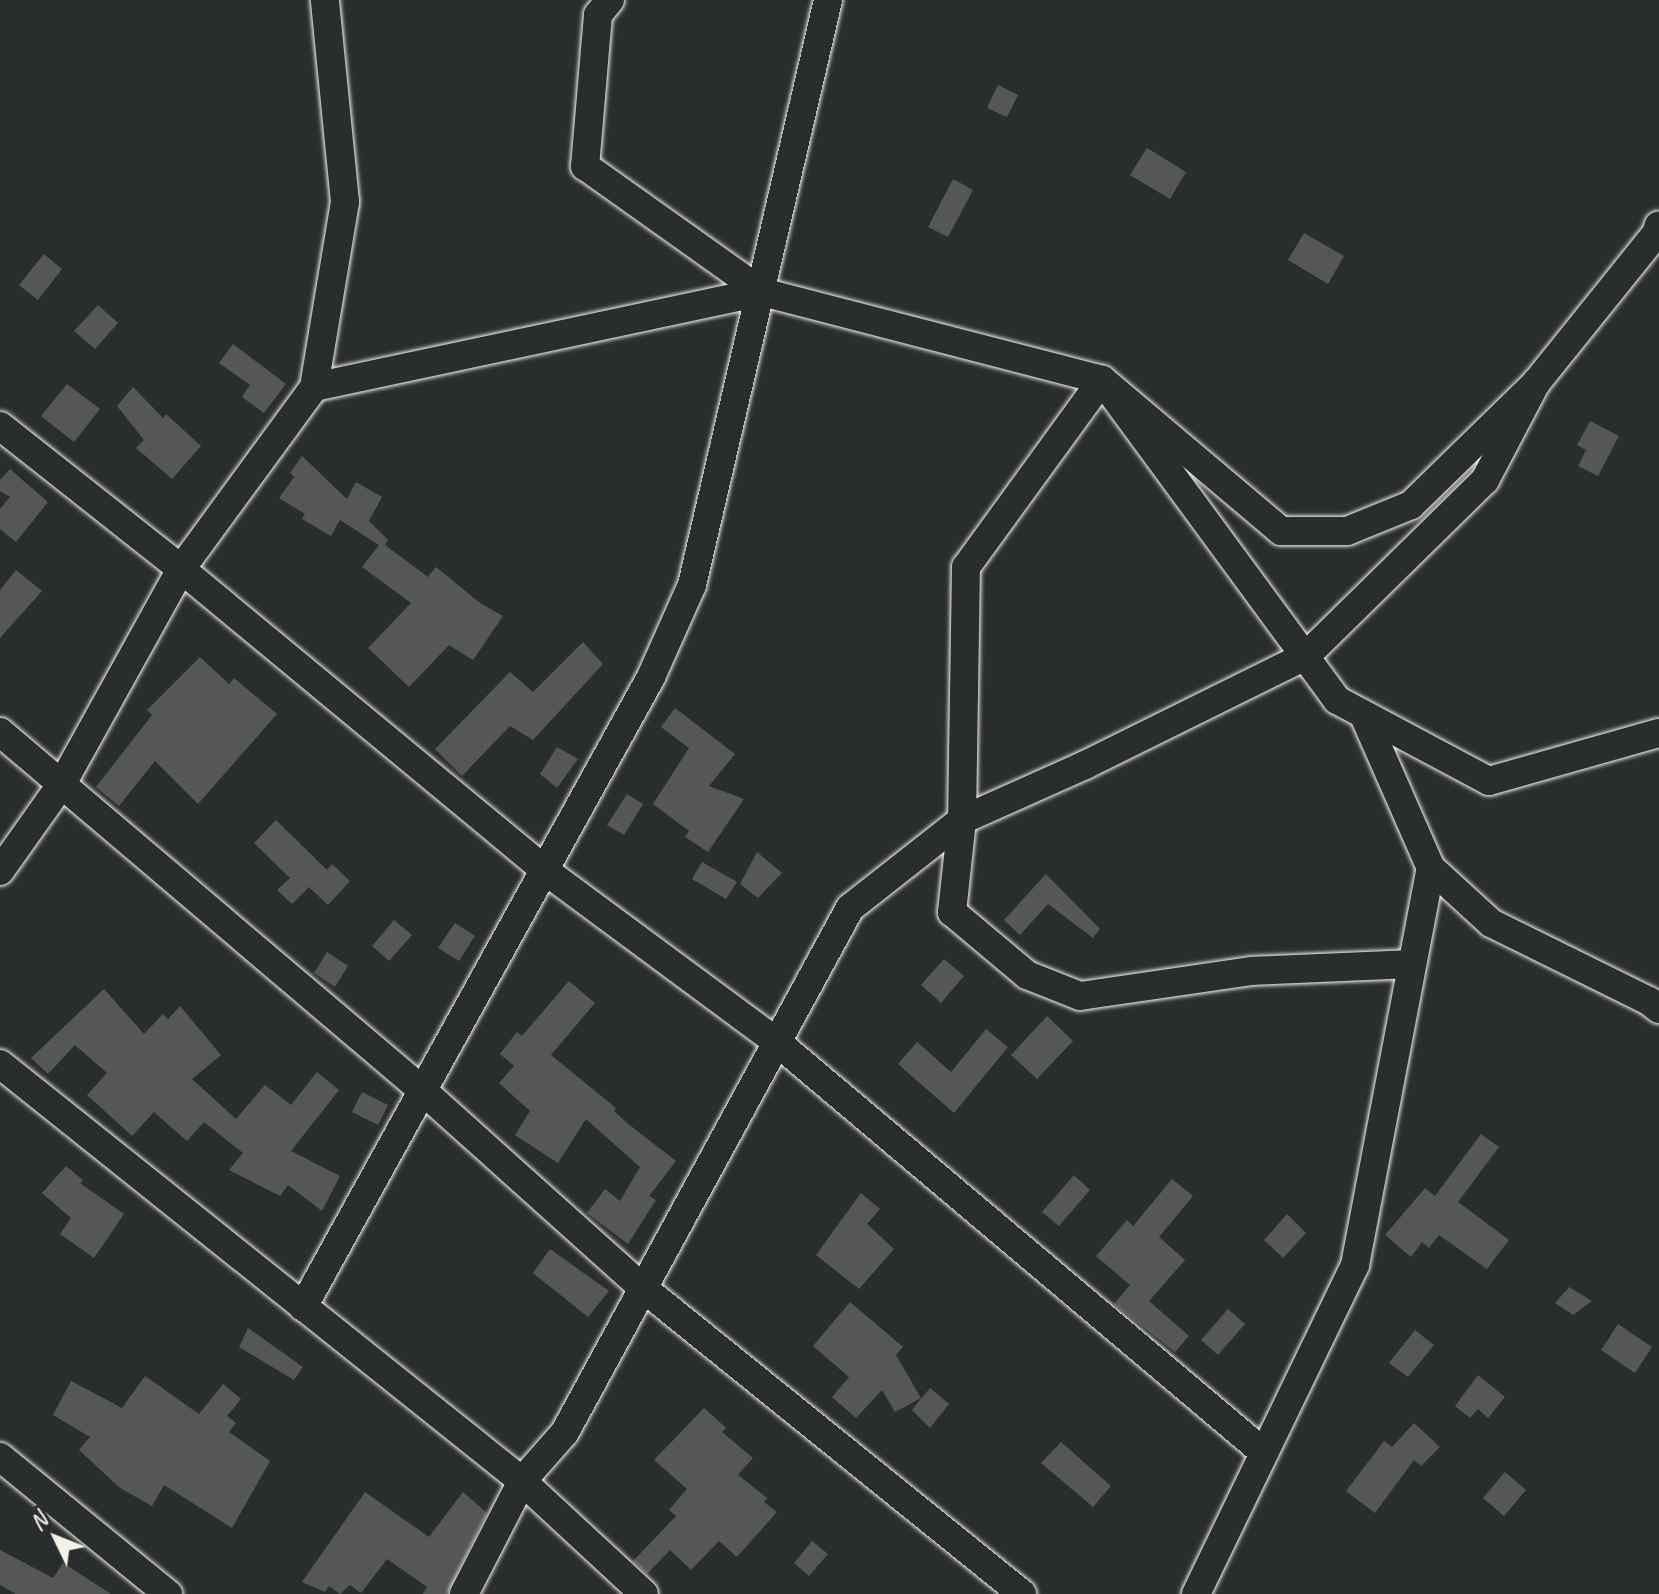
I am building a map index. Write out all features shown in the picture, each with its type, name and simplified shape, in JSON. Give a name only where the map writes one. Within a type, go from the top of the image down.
[{"type":"street","points":[[0,871],[63,782],[181,569],[314,387],[345,202],[325,0]]},
{"type":"street","points":[[610,0],[598,15],[585,166],[762,292],[1102,380],[1281,531],[1347,531],[1411,505],[1536,383],[1656,234],[1659,225]]},
{"type":"street","points":[[303,1307],[651,677],[692,585],[828,0]]},
{"type":"street","points":[[314,387],[762,292]]},
{"type":"street","points":[[1102,380],[1337,700],[1365,718],[1489,781],[1659,733]]},
{"type":"street","points":[[1102,380],[966,567],[962,820],[952,912],[1027,975],[1080,996],[1252,971],[1411,964]]},
{"type":"street","points":[[464,1594],[522,1481],[565,1432],[850,908],[962,820],[1085,765],[1306,656],[1485,480],[1536,383]]},
{"type":"street","points":[[0,426],[181,569],[543,869],[778,1043],[1263,1452]]},
{"type":"street","points":[[1365,718],[1431,868],[1491,923],[1649,1001],[1659,1009]]},
{"type":"street","points":[[0,732],[63,782],[422,1090],[643,1288],[1022,1594]]},
{"type":"street","points":[[1196,1594],[1355,1265],[1431,868]]},
{"type":"street","points":[[0,1064],[522,1481],[644,1594]]},
{"type":"street","points":[[0,1457],[168,1594]]},
{"type":"building","points":[[998,85],[1018,95],[1007,117],[987,108]]},
{"type":"building","points":[[1147,148],[1186,172],[1170,199],[1130,175]]},
{"type":"building","points":[[953,179],[973,190],[948,237],[928,227]]},
{"type":"building","points":[[1304,233],[1344,256],[1328,284],[1288,260]]},
{"type":"building","points":[[44,254],[62,269],[38,300],[19,285]]},
{"type":"building","points":[[98,305],[118,323],[95,349],[74,331]]},
{"type":"building","points":[[233,344],[286,384],[264,413],[242,397],[250,385],[219,363]]},
{"type":"building","points":[[67,384],[100,409],[74,442],[41,416]]},
{"type":"building","points":[[133,387],[163,418],[166,414],[201,446],[172,479],[136,448],[144,440],[117,406]]},
{"type":"building","points":[[1590,421],[1619,436],[1598,476],[1578,466],[1586,450],[1577,445]]},
{"type":"building","points":[[302,456],[347,499],[356,482],[382,497],[369,521],[388,540],[385,545],[428,577],[436,567],[480,603],[503,616],[473,660],[449,645],[409,687],[368,648],[411,603],[362,567],[379,545],[340,520],[331,536],[302,519],[305,514],[279,498],[294,477],[290,473]]},
{"type":"building","points":[[10,469],[48,502],[16,542],[0,529],[0,509],[10,497],[0,491],[0,480]]},
{"type":"building","points":[[16,570],[42,591],[0,638],[0,590]]},
{"type":"building","points":[[583,642],[603,664],[533,740],[510,726],[462,776],[435,749],[510,672],[533,692]]},
{"type":"building","points":[[200,657],[229,684],[234,678],[277,714],[198,804],[155,761],[119,806],[96,787],[152,715],[147,710]]},
{"type":"building","points":[[675,708],[735,754],[709,786],[744,799],[708,852],[685,837],[689,831],[653,804],[689,748],[661,727]]},
{"type":"building","points":[[557,747],[578,759],[557,788],[540,774]]},
{"type":"building","points":[[627,794],[643,804],[624,835],[607,825]]},
{"type":"building","points":[[276,820],[327,870],[332,864],[350,881],[328,905],[309,887],[292,904],[277,890],[290,878],[254,843]]},
{"type":"building","points":[[757,852],[782,873],[758,898],[740,884]]},
{"type":"building","points":[[702,862],[737,882],[726,899],[692,879]]},
{"type":"building","points":[[1046,874],[1100,929],[1093,938],[1048,904],[1020,935],[1004,920]]},
{"type":"building","points":[[394,920],[412,935],[389,961],[372,946]]},
{"type":"building","points":[[455,923],[475,936],[459,961],[438,948]]},
{"type":"building","points":[[327,952],[348,966],[335,987],[314,973]]},
{"type":"building","points":[[944,959],[964,976],[941,1003],[921,985]]},
{"type":"building","points":[[569,981],[595,1003],[551,1055],[616,1108],[614,1111],[627,1123],[676,1161],[649,1196],[656,1200],[628,1244],[587,1213],[605,1189],[620,1201],[640,1167],[586,1119],[558,1163],[515,1135],[530,1111],[499,1083],[514,1066],[500,1054],[517,1032],[522,1036]]},
{"type":"building","points":[[104,989],[144,1034],[163,1014],[168,1019],[180,1006],[221,1055],[192,1079],[236,1119],[265,1085],[291,1105],[317,1072],[339,1090],[291,1151],[340,1176],[322,1211],[288,1185],[280,1196],[229,1170],[243,1153],[204,1122],[187,1141],[154,1112],[132,1136],[87,1095],[107,1073],[75,1045],[48,1074],[31,1058]]},
{"type":"building","points":[[1047,1016],[1073,1041],[1037,1079],[1011,1055]]},
{"type":"building","points":[[986,1029],[1008,1047],[954,1113],[898,1064],[917,1042],[951,1072]]},
{"type":"building","points":[[362,1092],[388,1105],[378,1125],[352,1112]]},
{"type":"building","points":[[1481,1134],[1499,1147],[1458,1202],[1509,1240],[1487,1269],[1439,1235],[1429,1248],[1422,1242],[1411,1257],[1385,1235],[1425,1188],[1435,1196]]},
{"type":"building","points":[[66,1166],[83,1180],[80,1183],[124,1214],[94,1258],[60,1234],[71,1218],[42,1193]]},
{"type":"building","points":[[1074,1175],[1090,1190],[1059,1226],[1042,1212]]},
{"type":"building","points":[[1172,1179],[1193,1196],[1159,1237],[1185,1260],[1149,1301],[1189,1336],[1175,1352],[1114,1304],[1130,1285],[1096,1256],[1127,1220],[1133,1226]]},
{"type":"building","points":[[861,1193],[880,1209],[867,1224],[894,1249],[859,1289],[816,1255]]},
{"type":"building","points":[[1287,1214],[1306,1233],[1283,1258],[1264,1240]]},
{"type":"building","points":[[550,1249],[609,1291],[588,1317],[533,1273]]},
{"type":"building","points":[[1569,1287],[1592,1301],[1573,1315],[1555,1303]]},
{"type":"building","points":[[850,1302],[903,1347],[896,1355],[921,1398],[895,1412],[882,1390],[856,1418],[832,1397],[849,1377],[813,1346]]},
{"type":"building","points":[[1228,1309],[1245,1324],[1218,1355],[1201,1340]]},
{"type":"building","points":[[1618,1324],[1652,1347],[1635,1373],[1601,1350]]},
{"type":"building","points":[[248,1328],[303,1367],[294,1380],[239,1347]]},
{"type":"building","points":[[1415,1330],[1434,1345],[1408,1377],[1389,1363]]},
{"type":"building","points":[[1478,1375],[1505,1397],[1488,1418],[1478,1409],[1470,1418],[1455,1406]]},
{"type":"building","points":[[145,1376],[199,1414],[223,1384],[241,1399],[227,1416],[236,1423],[229,1432],[270,1461],[232,1528],[164,1485],[152,1506],[120,1488],[79,1450],[90,1437],[53,1415],[71,1381],[122,1408]]},
{"type":"building","points":[[930,1388],[949,1404],[930,1428],[912,1410]]},
{"type":"building","points":[[704,1408],[726,1428],[722,1432],[753,1458],[738,1475],[767,1498],[764,1502],[777,1512],[737,1557],[719,1541],[691,1570],[670,1550],[647,1574],[633,1561],[676,1516],[669,1510],[687,1489],[654,1460]]},
{"type":"building","points":[[1414,1423],[1440,1447],[1421,1466],[1414,1460],[1375,1513],[1346,1491],[1384,1441],[1392,1447]]},
{"type":"building","points":[[1061,1442],[1111,1486],[1093,1507],[1041,1463]]},
{"type":"building","points":[[1505,1472],[1526,1490],[1504,1516],[1483,1498]]},
{"type":"building","points":[[365,1492],[429,1537],[463,1492],[487,1513],[447,1594],[423,1594],[427,1587],[387,1559],[361,1593],[350,1585],[340,1594],[329,1586],[325,1592],[302,1582]]},
{"type":"building","points":[[812,1541],[828,1554],[809,1576],[794,1563]]},
{"type":"building","points":[[0,1550],[53,1578],[63,1563],[111,1594],[16,1594],[0,1585]]}]
